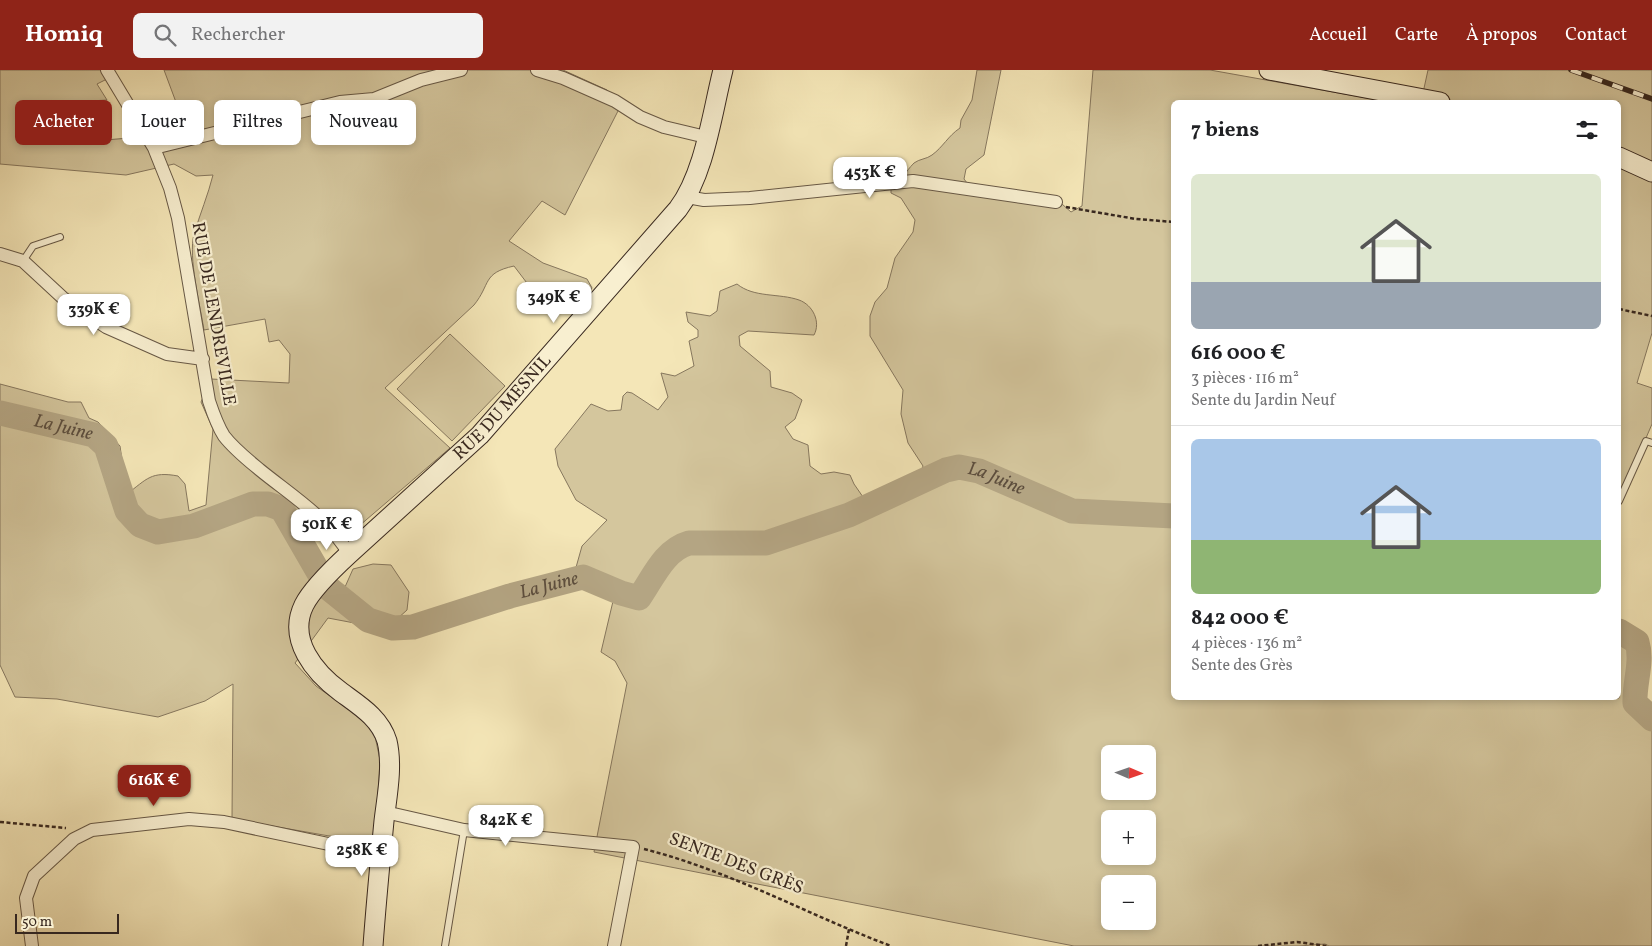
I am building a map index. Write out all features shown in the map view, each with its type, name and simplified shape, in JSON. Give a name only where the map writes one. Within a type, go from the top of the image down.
[{"type":"street","name":"RUE DE LENDREVILLE","points":[[107,70],[154,148],[170,188],[178,218],[209,401],[225,436],[243,456],[325,522],[340,538],[349,554]]},
{"type":"street","points":[[154,148],[340,102],[374,99],[421,80],[461,70]]},
{"type":"street","points":[[537,70],[563,78],[615,101],[640,117],[664,127],[706,136]]},
{"type":"street","name":"RUE DU MESNIL","points":[[373,946],[389,758],[387,740],[380,726],[370,713],[316,672],[307,657],[301,638],[300,621],[304,605],[330,572],[480,435],[687,197],[698,168],[723,70]]},
{"type":"street","points":[[1269,70],[1429,100]]},
{"type":"street","points":[[1621,158],[1652,172]]},
{"type":"street","points":[[687,197],[704,200],[750,198],[913,181],[1056,202]]},
{"type":"street","points":[[0,254],[23,261],[63,298],[106,327],[167,354],[203,359]]},
{"type":"street","points":[[385,812],[464,830],[633,847],[614,946]]},
{"type":"street","points":[[32,946],[27,916],[28,888],[34,876],[84,833],[110,826],[189,819],[224,822],[381,855]]},
{"type":"lane","points":[[23,261],[34,246],[60,237]]},
{"type":"lane","points":[[1621,497],[1646,442],[1652,443]]},
{"type":"lane","points":[[445,946],[464,830]]},
{"type":"path","points":[[1056,202],[1063,206],[1136,219],[1171,222]]},
{"type":"path","points":[[1621,309],[1652,316]]},
{"type":"path","points":[[0,822],[76,829],[84,833]]},
{"type":"path","name":"SENTE DES GRÈS","points":[[633,847],[679,858],[720,872],[891,946]]},
{"type":"path","points":[[846,946],[849,929]]},
{"type":"path","points":[[1258,946],[1297,942],[1327,946]]},
{"type":"shaded area","points":[[0,70],[109,70],[107,79],[97,84],[107,100],[15,100],[15,145],[112,145],[112,139],[122,139],[122,145],[204,145],[204,100],[175,100],[164,70],[563,70],[607,90],[618,111],[565,215],[542,201],[509,241],[543,263],[587,279],[592,288],[587,295],[533,291],[514,266],[497,272],[488,280],[474,305],[385,388],[450,448],[352,532],[340,532],[296,505],[320,533],[298,546],[315,572],[308,575],[328,600],[345,587],[353,569],[373,564],[391,565],[409,592],[407,610],[386,629],[328,618],[295,663],[316,686],[373,727],[380,760],[375,844],[232,819],[233,684],[205,701],[158,717],[57,699],[15,697],[0,665],[0,384],[68,402],[81,402],[89,418],[98,422],[120,446],[127,494],[145,480],[155,476],[178,476],[185,484],[189,511],[206,505],[213,429],[201,402],[211,379],[289,383],[290,354],[279,340],[269,342],[265,319],[204,330],[192,255],[194,234],[213,175],[196,176],[174,164],[126,175],[0,164]]},
{"type":"shaded area","points":[[977,70],[1001,70],[984,155],[966,169],[964,179],[971,188],[1062,204],[1071,212],[1082,206],[1093,70],[1210,70],[1378,100],[1171,100],[1171,700],[1621,700],[1621,622],[1636,636],[1640,645],[1641,697],[1652,709],[1652,946],[1329,946],[1325,944],[1299,946],[1074,946],[594,852],[627,683],[615,661],[601,652],[614,597],[590,590],[582,583],[575,571],[582,546],[607,520],[576,500],[558,466],[555,449],[591,404],[608,411],[621,410],[623,396],[627,392],[632,393],[658,410],[668,397],[661,373],[675,376],[694,366],[689,341],[698,337],[698,330],[688,322],[686,312],[710,316],[717,311],[720,291],[737,284],[751,291],[799,300],[804,302],[814,314],[817,325],[814,335],[748,331],[739,336],[740,346],[770,371],[771,387],[792,393],[802,400],[795,419],[785,427],[793,439],[808,445],[810,466],[821,474],[834,472],[850,475],[872,510],[900,503],[911,493],[923,466],[908,443],[901,414],[903,390],[870,336],[870,316],[875,302],[887,288],[895,258],[913,232],[915,220],[901,198],[891,193],[891,183],[902,177],[914,163],[932,155],[960,128],[961,120],[972,100]]},
{"type":"shaded area","points":[[1428,70],[1652,70],[1652,333],[1637,383],[1652,388],[1652,424],[1621,496],[1621,100],[1421,100]]},
{"type":"shaded area","points":[[450,334],[505,386],[452,441],[397,389]]},
{"type":"waterway","name":"La Juine","points":[[0,413],[94,435],[106,446],[127,511],[140,525],[158,532],[194,526],[253,504],[268,504],[282,509],[327,587],[368,620],[393,628],[413,627],[510,596],[583,577],[621,593],[639,598],[666,558],[680,547],[689,543],[766,543],[849,515],[946,470],[959,467],[979,471],[1072,511],[1171,516]]},
{"type":"waterway","name":"La Juine","points":[[1621,632],[1637,642],[1639,665],[1635,703],[1652,719]]},
{"type":"railway","points":[[1571,70],[1652,99]]}]
